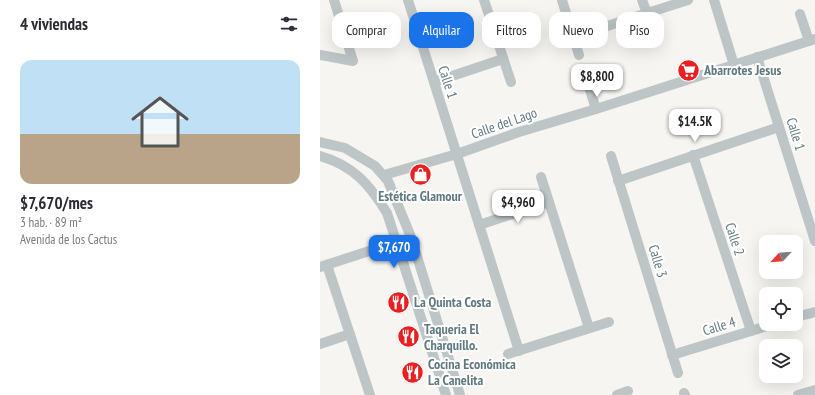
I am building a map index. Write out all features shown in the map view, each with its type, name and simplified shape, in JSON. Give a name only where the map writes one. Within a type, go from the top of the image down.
[{"type":"street","points":[[320,55],[353,61],[334,0]]},
{"type":"street","name":"Calle 1","points":[[408,0],[464,172],[479,225],[519,351]]},
{"type":"street","points":[[484,0],[511,82]]},
{"type":"street","points":[[562,0],[566,12]]},
{"type":"street","points":[[642,0],[646,12]]},
{"type":"street","points":[[649,12],[688,0]]},
{"type":"street","points":[[714,0],[734,65]]},
{"type":"street","points":[[800,14],[812,40]]},
{"type":"street","name":"Calle del Lago","points":[[384,175],[457,154],[519,132],[812,40]]},
{"type":"street","points":[[577,48],[579,55]]},
{"type":"street","name":"Calle 1","points":[[757,57],[815,241]]},
{"type":"street","points":[[434,82],[503,59]]},
{"type":"street","points":[[588,84],[596,109]]},
{"type":"street","points":[[618,181],[779,127]]},
{"type":"street","points":[[320,142],[345,148],[375,166],[384,175],[398,203],[411,237],[460,395]]},
{"type":"street","name":"Calle 2","points":[[693,155],[751,331]]},
{"type":"street","points":[[320,156],[335,160],[363,180],[387,213],[446,395]]},
{"type":"street","name":"Calle 3","points":[[610,156],[678,373]]},
{"type":"street","points":[[541,177],[590,328]]},
{"type":"street","points":[[479,225],[549,202]]},
{"type":"street","points":[[370,395],[350,334],[324,266],[411,237]]},
{"type":"street","points":[[803,316],[815,312]]},
{"type":"street","points":[[508,354],[609,322]]},
{"type":"street","name":"Calle 4","points":[[672,355],[759,329]]},
{"type":"street","points":[[320,344],[350,334]]},
{"type":"street","points":[[798,395],[815,390]]},
{"type":"street","points":[[617,395],[628,392]]},
{"type":"place","name":"Abarrotes Jesus","points":[[688,70]]},
{"type":"place","name":"Estética Glamour","points":[[420,174]]},
{"type":"place","name":"La Quinta Costa","points":[[399,302]]},
{"type":"place","name":"Taqueria El Charquillo.","points":[[409,337]]},
{"type":"place","name":"Cocina Económica La Canelita","points":[[413,372]]}]
